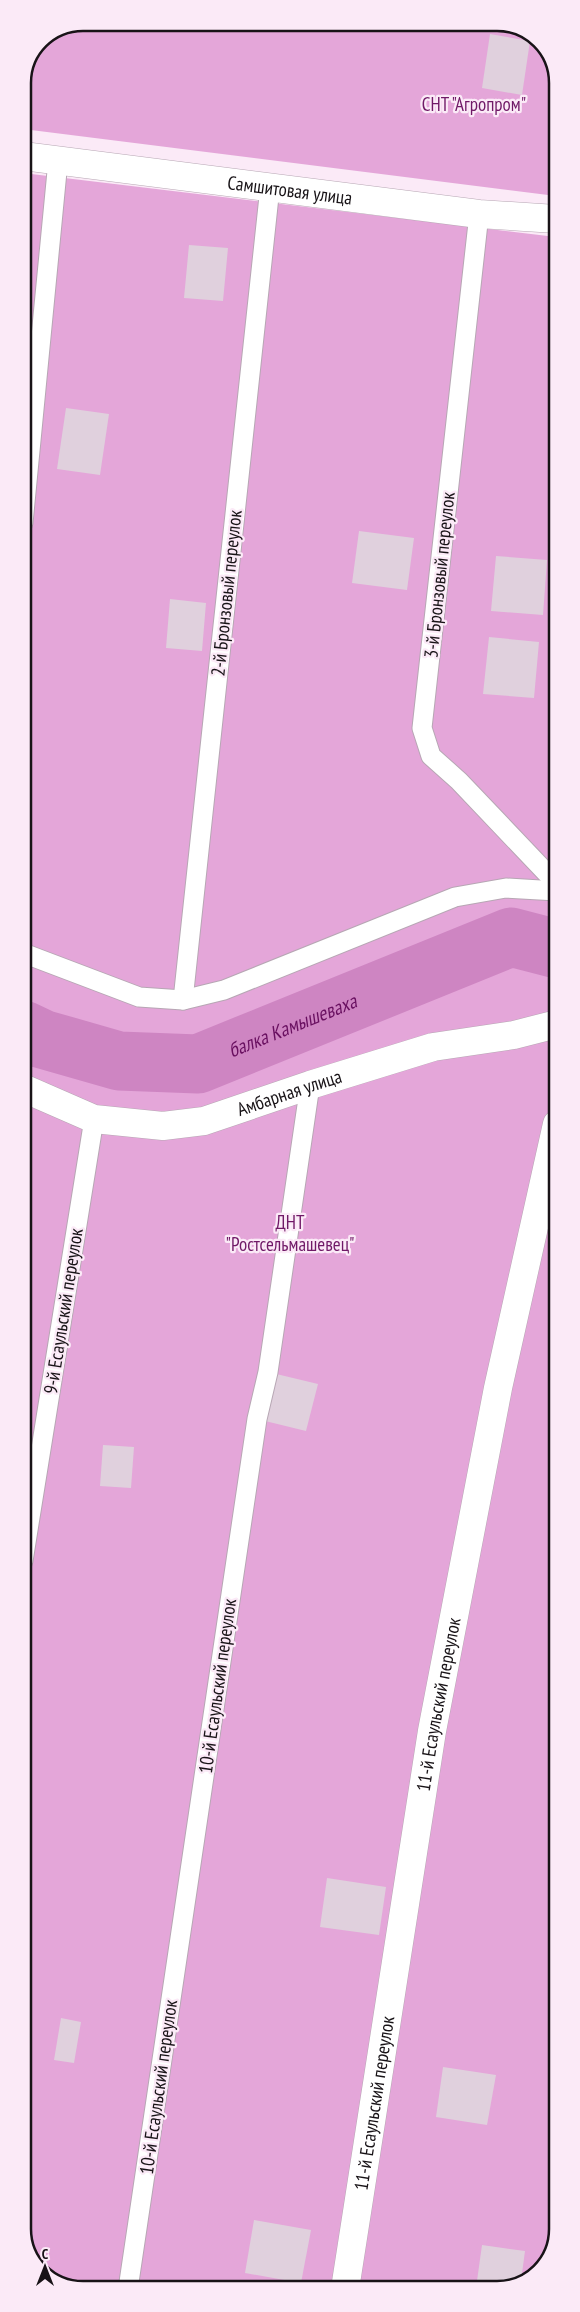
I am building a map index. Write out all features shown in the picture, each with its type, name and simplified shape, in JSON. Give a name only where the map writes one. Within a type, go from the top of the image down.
[{"type":"street","name":"Самшитовая улица","points":[[31,157],[479,214],[549,219]]},
{"type":"street","name":"Амбарная улица","points":[[31,1091],[94,1119],[163,1126],[204,1121],[310,1084],[433,1047],[514,1035],[549,1026]]},
{"type":"street","name":"11-й Есаульский переулок","points":[[346,2281],[432,1731],[498,1388],[549,1160]]},
{"type":"lane","points":[[31,440],[58,161]]},
{"type":"lane","name":"2-й Бронзовый переулок","points":[[183,1000],[270,187]]},
{"type":"lane","name":"3-й Бронзовый переулок","points":[[479,214],[422,728],[431,756],[459,781],[549,876]]},
{"type":"lane","points":[[31,956],[140,997],[183,1000],[224,990],[455,897],[506,888],[549,891]]},
{"type":"lane","name":"10-й Есаульский переулок","points":[[129,2281],[257,1419],[268,1372],[310,1084]]},
{"type":"lane","name":"9-й Есаульский переулок","points":[[31,1511],[94,1119]]},
{"type":"green space","name":"СНТ \"Агропром\"","points":[[83,31],[500,31],[510,33],[523,38],[538,51],[548,73],[549,195],[31,130],[32,73],[35,63],[46,46],[63,35]]},
{"type":"green space","name":"ДНТ \"Ростсельмашевец\"","points":[[31,174],[549,236],[549,2229],[546,2246],[538,2261],[523,2274],[507,2280],[80,2281],[63,2277],[49,2268],[38,2255],[32,2239]]},
{"type":"building","points":[[490,34],[526,40],[530,43],[522,95],[482,88]]},
{"type":"building","points":[[189,245],[228,248],[223,301],[184,298]]},
{"type":"building","points":[[66,408],[109,414],[100,475],[57,469]]},
{"type":"building","points":[[359,531],[414,538],[407,590],[352,583]]},
{"type":"building","points":[[496,556],[547,560],[543,615],[491,611]]},
{"type":"building","points":[[170,599],[206,603],[202,651],[166,648]]},
{"type":"building","points":[[489,637],[539,642],[534,698],[483,694]]},
{"type":"building","points":[[268,1372],[318,1384],[306,1431],[257,1419]]},
{"type":"building","points":[[103,1445],[134,1447],[131,1488],[100,1486]]},
{"type":"building","points":[[327,1878],[386,1887],[379,1935],[320,1927]]},
{"type":"building","points":[[61,2018],[81,2022],[74,2063],[54,2060]]},
{"type":"building","points":[[443,2067],[496,2075],[487,2125],[436,2117]]},
{"type":"building","points":[[254,2220],[311,2230],[301,2281],[290,2281],[245,2273]]},
{"type":"building","points":[[482,2245],[525,2251],[522,2275],[507,2280],[477,2281]]},
{"type":"waterway","name":"балка Камышеваха","points":[[31,1034],[42,1039],[119,1061],[198,1064],[511,937],[549,947]]}]
